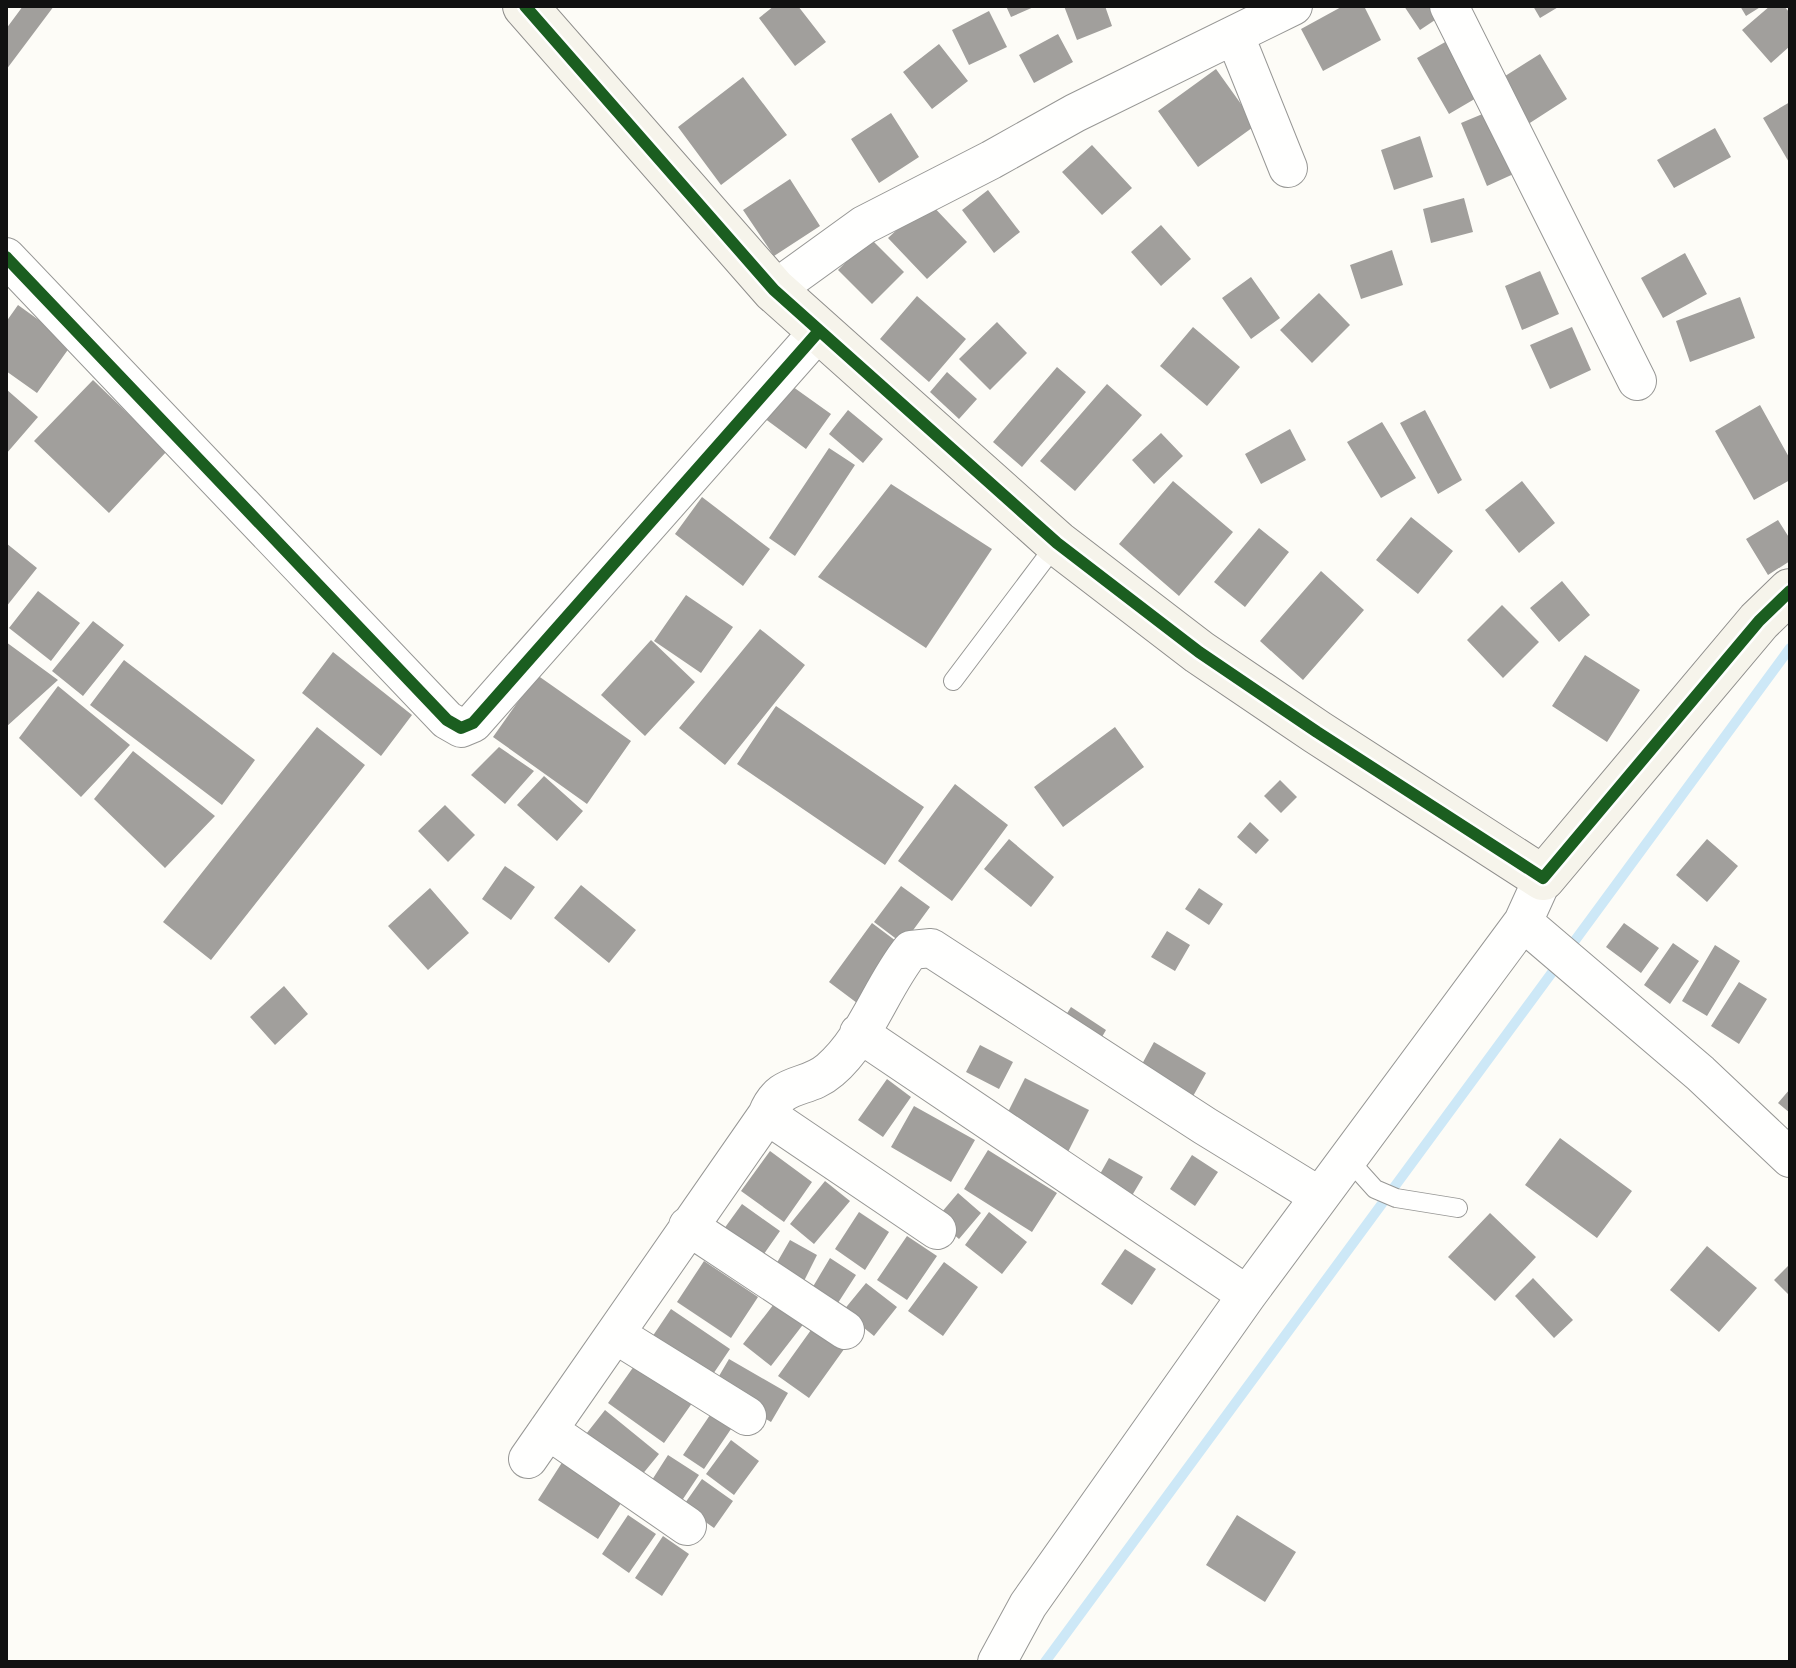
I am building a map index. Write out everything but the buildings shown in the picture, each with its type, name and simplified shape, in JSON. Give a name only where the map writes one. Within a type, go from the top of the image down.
[{"type":"street","points":[[525,6],[774,290],[1057,543],[1199,652],[1543,878]]},
{"type":"street","points":[[774,290],[864,225],[1075,113],[1293,6]]},
{"type":"street","points":[[1449,6],[1637,381]]},
{"type":"street","points":[[1235,36],[1288,168]]},
{"type":"street","points":[[6,257],[447,720],[461,728],[473,723],[819,331]]},
{"type":"street","points":[[997,1662],[1028,1605],[1247,1295],[1319,1196],[1529,927],[1543,878],[1759,621],[1790,591]]},
{"type":"street","points":[[1529,927],[1700,1073],[1790,1158]]},
{"type":"street","points":[[687,1526],[538,1444],[767,1115],[772,1103],[784,1091],[830,1070],[859,1033],[911,950],[931,948],[1205,1126],[1319,1196]]},
{"type":"street","points":[[859,1033],[1247,1295]]},
{"type":"street","points":[[767,1115],[937,1230]]},
{"type":"street","points":[[688,1226],[845,1330]]},
{"type":"street","points":[[615,1334],[747,1416]]},
{"type":"lane","points":[[953,681],[1057,543]]},
{"type":"lane","points":[[1348,1159],[1375,1189],[1396,1198],[1458,1208]]},
{"type":"waterway","points":[[1568,950],[1790,648]]},
{"type":"waterway","points":[[1045,1662],[1559,963]]},
{"type":"cycle path","points":[[525,6],[774,290],[1057,543],[1199,652],[1543,878],[1759,621],[1790,591]]},
{"type":"cycle path","points":[[6,257],[447,720],[461,728],[473,723],[819,331]]}]
